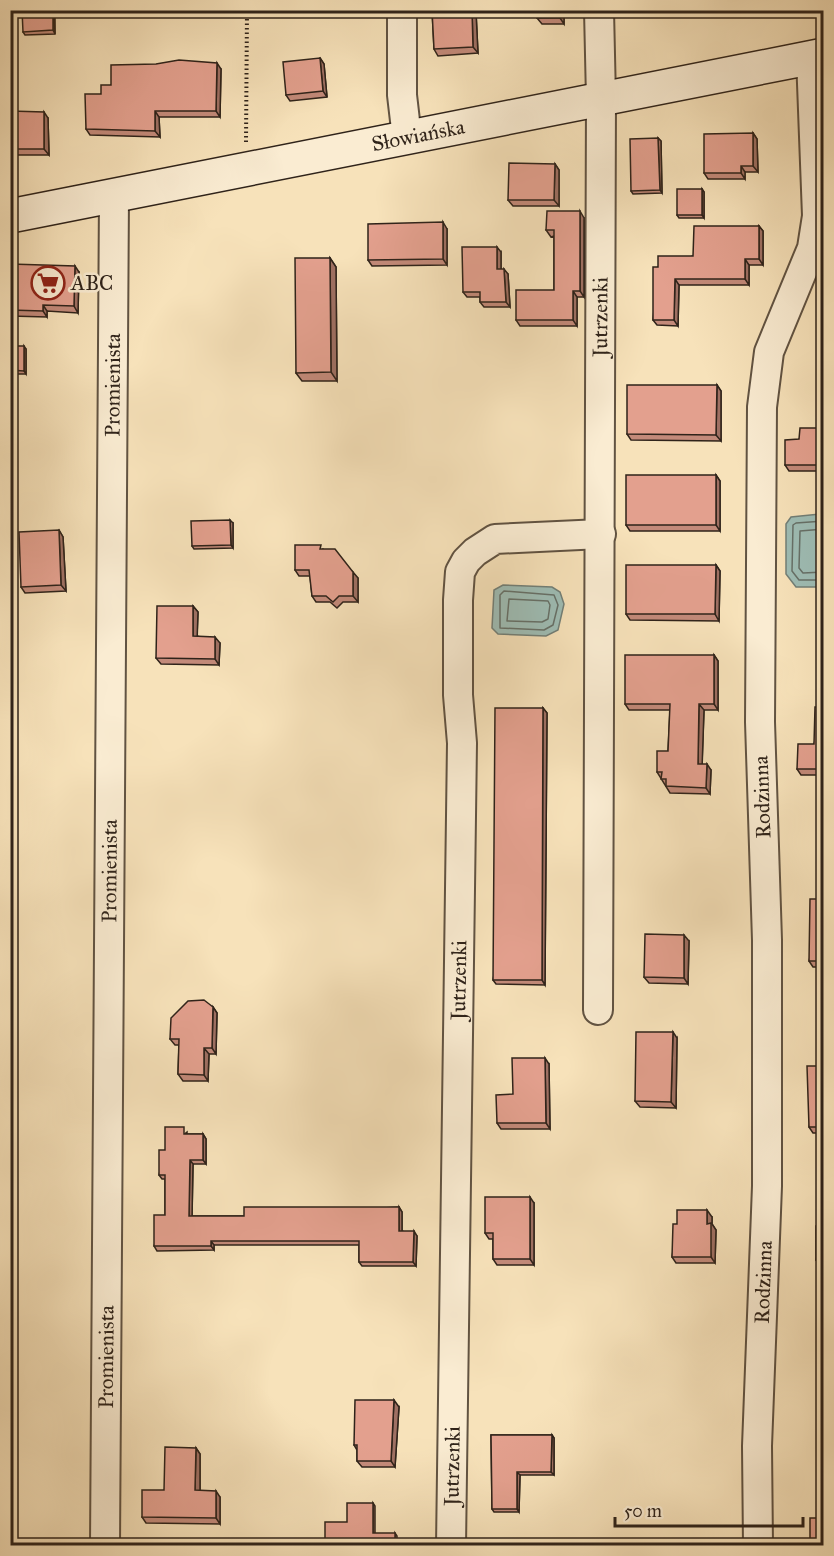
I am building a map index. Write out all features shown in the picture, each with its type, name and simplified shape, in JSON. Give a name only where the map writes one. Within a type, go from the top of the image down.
[{"type":"street","points":[[402,10],[402,95],[406,138]]},
{"type":"street","name":"Jutrzenki","points":[[598,1010],[601,534],[599,10]]},
{"type":"street","name":"Słowiańska","points":[[10,216],[817,56]]},
{"type":"street","name":"Rodzinna","points":[[758,1545],[757,1446],[767,1186],[767,940],[759,722],[762,407],[769,352],[812,248],[817,216],[817,56]]},
{"type":"street","name":"Promienista","points":[[105,1545],[114,196]]},
{"type":"street","name":"Jutrzenki","points":[[451,1545],[462,742],[458,695],[460,572],[475,552],[495,539],[601,534]]},
{"type":"path","points":[[246,170],[247,10]]},
{"type":"water","points":[[820,514],[824,518],[823,584],[821,587],[796,587],[786,574],[786,524],[791,517]]},
{"type":"water","points":[[503,585],[552,587],[560,592],[564,604],[558,630],[546,636],[498,634],[492,628],[494,590]]},
{"type":"building","points":[[22,10],[53,10],[53,30],[23,32]]},
{"type":"building","points":[[198,10],[198,11],[159,11]]},
{"type":"building","points":[[432,10],[472,10],[473,47],[434,49]]},
{"type":"building","points":[[537,10],[560,10],[560,18],[537,18]]},
{"type":"building","points":[[320,58],[323,91],[286,95],[283,62]]},
{"type":"building","points":[[179,60],[217,63],[216,111],[155,111],[155,131],[86,129],[85,94],[101,94],[101,85],[111,85],[111,65],[156,64]]},
{"type":"building","points":[[10,111],[44,112],[44,149],[10,149]]},
{"type":"building","points":[[753,133],[753,166],[741,166],[741,173],[704,173],[704,134]]},
{"type":"building","points":[[658,138],[660,190],[631,191],[630,139]]},
{"type":"building","points":[[509,163],[555,164],[554,200],[508,200]]},
{"type":"building","points":[[677,189],[702,189],[702,215],[677,215]]},
{"type":"building","points":[[547,211],[580,211],[580,291],[573,291],[573,320],[516,320],[516,290],[554,290],[554,230],[546,230]]},
{"type":"building","points":[[443,222],[443,259],[368,260],[368,224]]},
{"type":"building","points":[[694,226],[759,226],[759,259],[745,259],[745,279],[675,279],[674,320],[653,320],[653,267],[658,267],[658,256],[693,256]]},
{"type":"building","points":[[462,247],[497,247],[497,269],[504,269],[506,302],[480,302],[480,292],[463,292]]},
{"type":"building","points":[[295,258],[330,258],[331,372],[296,373]]},
{"type":"building","points":[[10,264],[75,266],[74,306],[43,305],[43,311],[10,310]]},
{"type":"building","points":[[10,346],[24,346],[24,371],[10,370]]},
{"type":"building","points":[[627,385],[717,385],[716,435],[627,434]]},
{"type":"building","points":[[800,428],[819,428],[819,440],[824,440],[824,465],[785,465],[785,440],[799,439]]},
{"type":"building","points":[[626,475],[716,475],[716,525],[626,525]]},
{"type":"building","points":[[230,520],[231,545],[192,546],[191,521]]},
{"type":"building","points":[[59,530],[61,585],[21,587],[19,532]]},
{"type":"building","points":[[295,545],[321,545],[320,549],[335,549],[353,572],[353,596],[339,596],[333,602],[326,596],[312,596],[309,570],[295,570]]},
{"type":"building","points":[[626,565],[716,565],[715,614],[626,614]]},
{"type":"building","points":[[157,606],[193,606],[193,636],[215,637],[215,659],[156,658]]},
{"type":"building","points":[[625,655],[714,655],[714,704],[699,704],[698,764],[707,764],[706,788],[666,786],[666,779],[661,779],[662,772],[657,772],[657,751],[668,751],[670,704],[625,704]]},
{"type":"building","points":[[815,707],[824,707],[824,769],[797,769],[798,744],[814,744]]},
{"type":"building","points":[[495,708],[543,708],[542,980],[493,980]]},
{"type":"building","points":[[810,899],[824,899],[824,961],[809,961]]},
{"type":"building","points":[[645,934],[684,935],[684,978],[644,977]]},
{"type":"building","points":[[204,1000],[213,1007],[212,1048],[204,1048],[204,1075],[178,1074],[179,1039],[170,1039],[171,1018],[188,1001]]},
{"type":"building","points":[[636,1032],[673,1032],[671,1102],[635,1101]]},
{"type":"building","points":[[512,1058],[545,1058],[546,1123],[497,1123],[496,1095],[513,1094]]},
{"type":"building","points":[[824,1063],[824,1127],[809,1127],[807,1066],[820,1066]]},
{"type":"building","points":[[165,1127],[184,1127],[184,1134],[203,1134],[203,1160],[190,1160],[189,1216],[244,1216],[244,1207],[399,1207],[399,1231],[414,1231],[413,1262],[359,1262],[359,1241],[211,1241],[211,1246],[154,1246],[154,1215],[165,1215],[165,1175],[159,1175],[159,1150],[165,1150]]},
{"type":"building","points":[[485,1197],[530,1197],[530,1259],[493,1259],[493,1233],[485,1233]]},
{"type":"building","points":[[677,1210],[707,1210],[707,1224],[711,1223],[711,1257],[672,1257],[673,1224],[677,1224]]},
{"type":"building","points":[[816,1226],[824,1227],[824,1260],[816,1260]]},
{"type":"building","points":[[355,1400],[394,1400],[391,1461],[357,1461],[357,1445],[354,1445]]},
{"type":"building","points":[[491,1435],[552,1435],[551,1472],[517,1472],[517,1509],[492,1509]]},
{"type":"building","points":[[165,1447],[196,1448],[195,1490],[216,1491],[216,1518],[142,1517],[142,1490],[164,1490]]},
{"type":"building","points":[[823,1458],[824,1545],[810,1545],[810,1518],[821,1518]]},
{"type":"building","points":[[347,1503],[373,1503],[373,1533],[395,1533],[395,1545],[325,1545],[325,1522],[347,1522]]},
{"type":"place","name":"ABC","points":[[48,283]]}]
